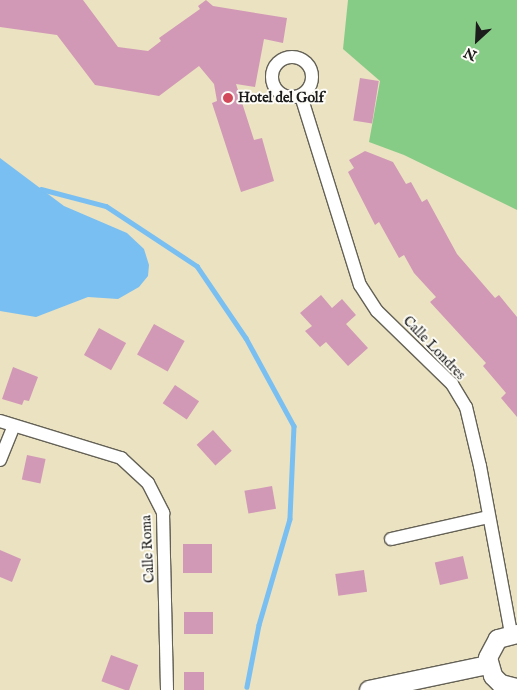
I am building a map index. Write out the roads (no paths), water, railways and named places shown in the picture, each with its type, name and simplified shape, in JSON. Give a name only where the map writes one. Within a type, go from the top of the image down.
[{"type":"street","name":"Calle Londres","points":[[300,96],[360,285],[377,311],[452,384],[466,407],[514,634]]},
{"type":"street","name":"Calle Roma","points":[[0,421],[121,458],[148,482],[163,513],[167,690]]},
{"type":"street","points":[[0,460],[14,426]]},
{"type":"street","points":[[391,540],[488,518]]},
{"type":"street","points":[[514,634],[493,644],[488,664],[492,676],[501,684],[517,688]]},
{"type":"street","points":[[370,690],[488,664]]},
{"type":"water","points":[[0,158],[64,206],[127,233],[144,249],[149,265],[148,276],[139,287],[118,299],[88,297],[36,317],[0,311]]},
{"type":"waterway","points":[[41,189],[106,206],[197,266],[246,338],[294,426],[290,519],[259,625],[247,687]]},
{"type":"place","name":"Hotel del Golf","points":[[228,98]]}]
